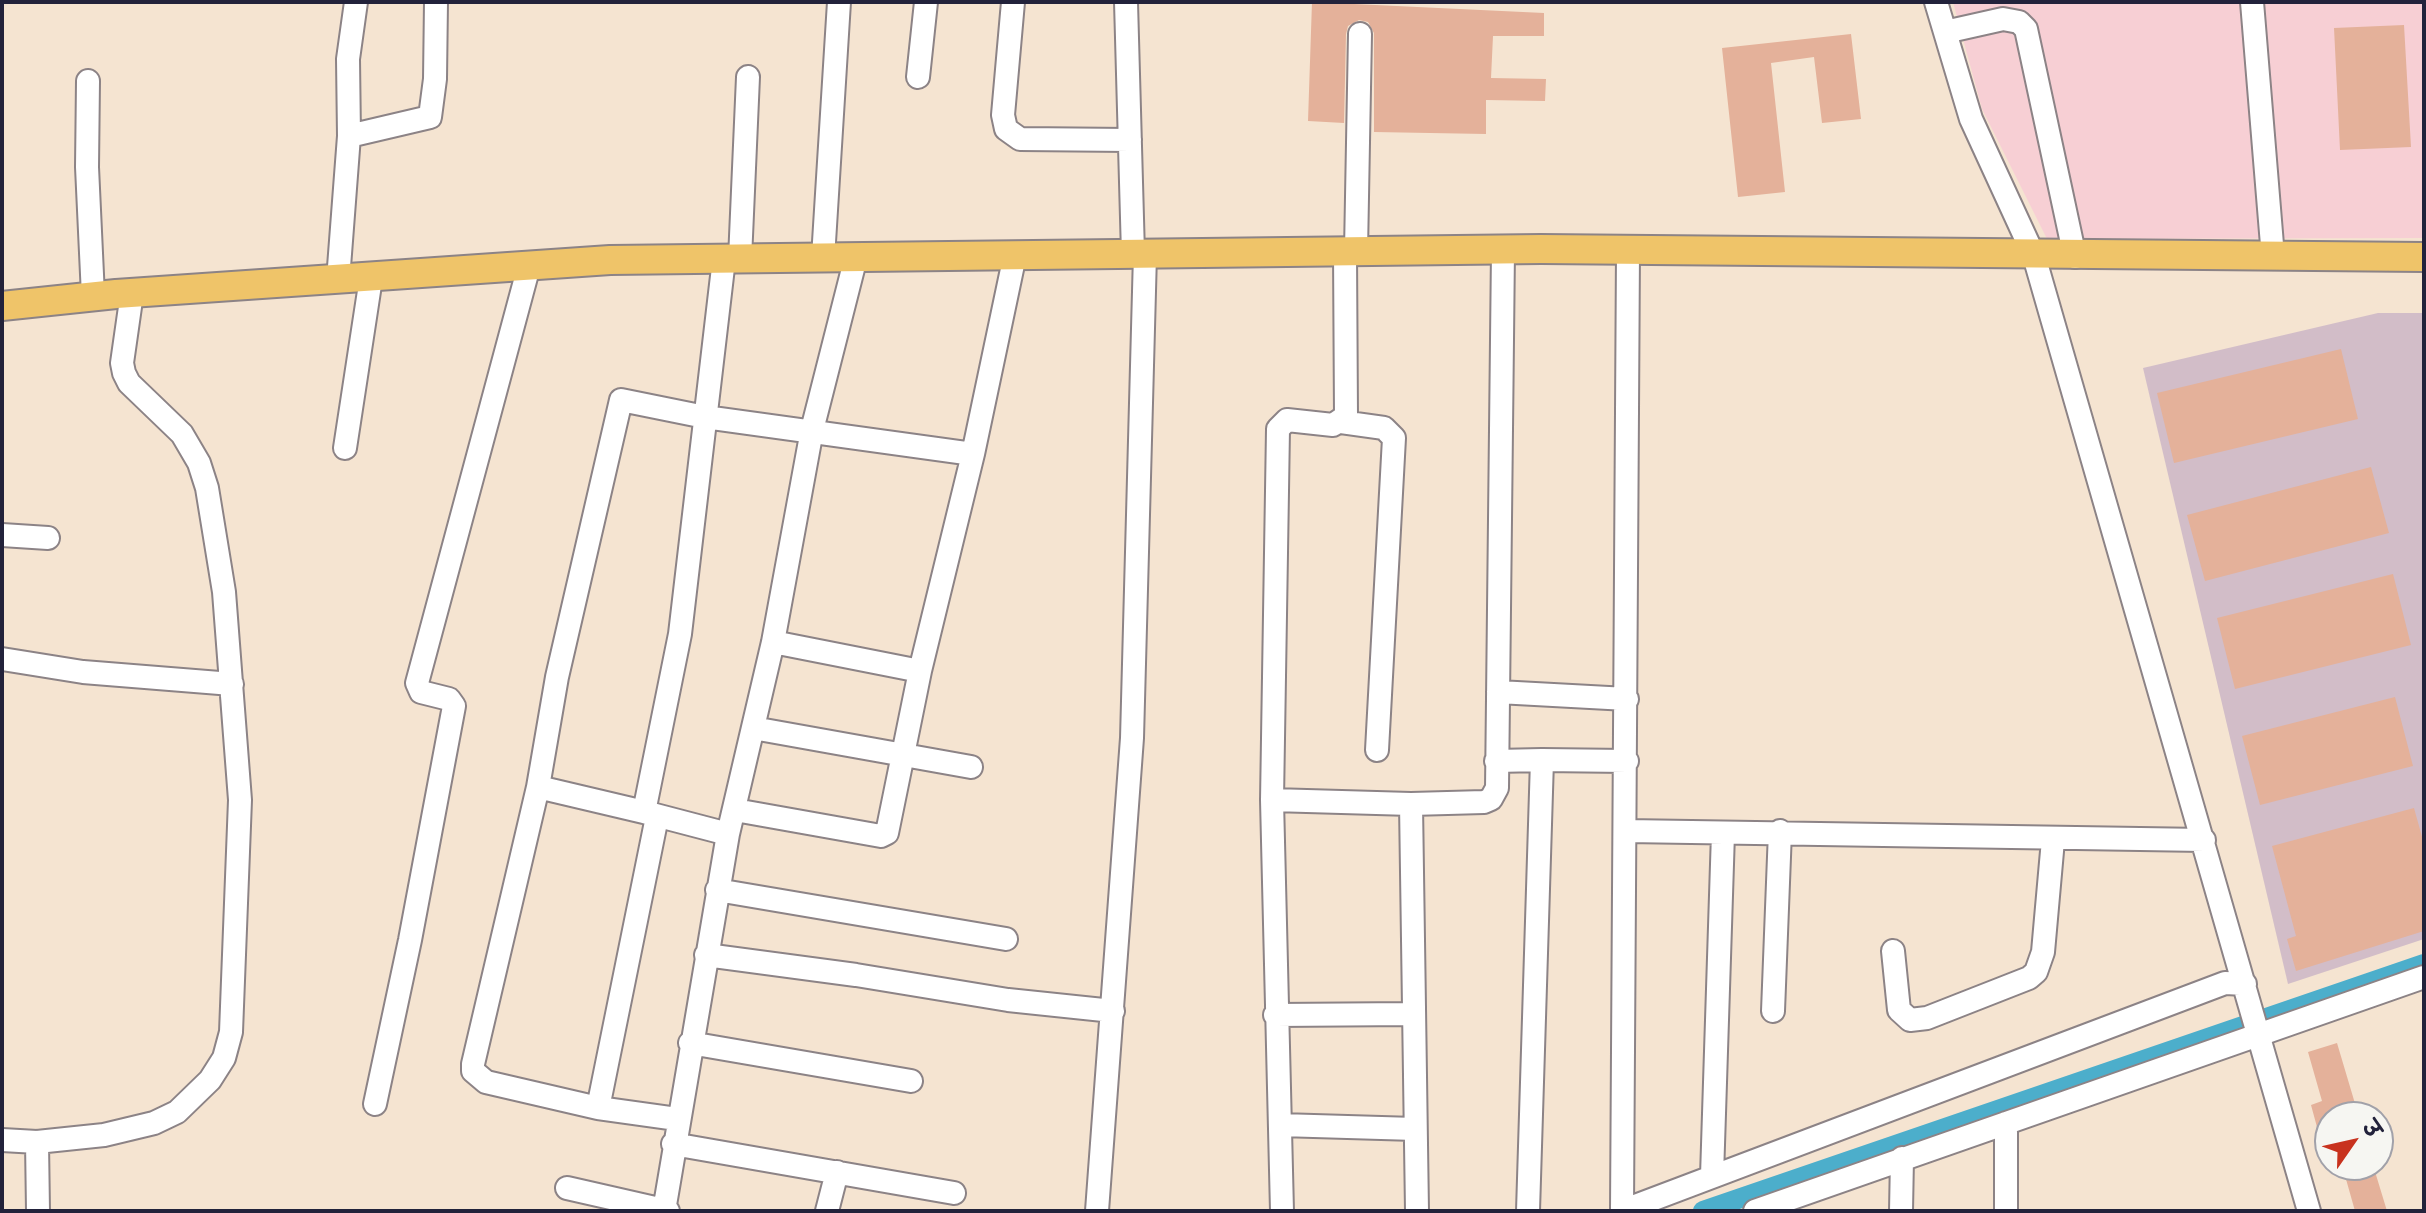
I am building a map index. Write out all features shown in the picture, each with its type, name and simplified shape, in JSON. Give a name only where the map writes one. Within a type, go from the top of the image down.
[{"type":"main road","points":[[2,306],[132,293],[610,260],[1503,250],[2075,257],[2424,257]]},
{"type":"street","points":[[338,280],[349,136],[348,59],[356,2]]},
{"type":"street","points":[[349,136],[430,117],[436,2]]},
{"type":"street","points":[[823,258],[839,2]]},
{"type":"street","points":[[918,77],[926,2]]},
{"type":"street","points":[[1013,2],[1003,115],[1006,129],[1020,139],[1130,140]]},
{"type":"street","points":[[1097,1211],[1132,738],[1139,254],[1130,140],[1126,2]]},
{"type":"street","points":[[1936,2],[1971,119],[2034,256],[2309,1211]]},
{"type":"street","points":[[2252,2],[2273,257]]},
{"type":"street","points":[[1945,32],[2003,19],[2019,22],[2026,29],[2075,257]]},
{"type":"street","points":[[1341,422],[1346,416],[1349,398],[1351,252],[1360,34]]},
{"type":"street","points":[[598,1108],[680,634],[705,417],[732,259],[748,77]]},
{"type":"street","points":[[88,81],[87,167],[93,296]]},
{"type":"street","points":[[1272,800],[1411,804],[1491,799],[1497,788],[1503,250]]},
{"type":"street","points":[[1628,251],[1627,831],[1622,1211],[2225,983],[2245,984]]},
{"type":"street","points":[[735,810],[884,836],[973,454],[1015,255]]},
{"type":"street","points":[[567,1188],[665,1211],[677,1119],[728,834],[773,642],[812,430],[856,257]]},
{"type":"street","points":[[375,1104],[413,925],[454,706],[449,699],[421,692],[417,683],[529,266]]},
{"type":"street","points":[[345,448],[371,278]]},
{"type":"street","points":[[2,1140],[37,1142],[126,1131],[177,1112],[210,1080],[228,1048],[234,994],[240,800],[224,592],[207,488],[199,463],[182,434],[129,383],[124,373],[122,363],[132,293]]},
{"type":"street","points":[[677,1119],[598,1108],[486,1082],[473,1071],[538,787],[557,677],[620,401],[625,399],[705,417],[973,454]]},
{"type":"street","points":[[1282,1211],[1272,800],[1278,429],[1283,422],[1293,419],[1384,428],[1394,438],[1377,750]]},
{"type":"street","points":[[2,535],[48,538]]},
{"type":"street","points":[[773,642],[920,671]]},
{"type":"street","points":[[2,659],[83,672],[232,684]]},
{"type":"street","points":[[1498,692],[1627,699]]},
{"type":"street","points":[[753,728],[971,767]]},
{"type":"street","points":[[1528,1211],[1542,760]]},
{"type":"street","points":[[1496,761],[1627,761]]},
{"type":"street","points":[[538,787],[728,834]]},
{"type":"street","points":[[1411,804],[1417,1211]]},
{"type":"street","points":[[1627,831],[2204,840]]},
{"type":"street","points":[[1773,1011],[1780,831]]},
{"type":"street","points":[[1712,1176],[1723,833]]},
{"type":"street","points":[[1893,951],[1899,1010],[1910,1020],[1927,1018],[2029,978],[2036,972],[2043,952],[2053,840]]},
{"type":"street","points":[[717,890],[1006,939]]},
{"type":"street","points":[[706,955],[1008,1000],[1113,1011]]},
{"type":"street","points":[[1755,1211],[2258,1030],[2424,977]]},
{"type":"street","points":[[1275,1015],[1413,1014]]},
{"type":"street","points":[[690,1043],[911,1081]]},
{"type":"street","points":[[2006,1123],[2006,1211]]},
{"type":"street","points":[[1280,1125],[1415,1129]]},
{"type":"street","points":[[37,1142],[38,1211]]},
{"type":"street","points":[[673,1144],[954,1193]]},
{"type":"street","points":[[1901,1211],[1902,1158]]},
{"type":"street","points":[[827,1211],[837,1172]]},
{"type":"shaded area","points":[[1953,2],[2424,2],[2424,238],[2047,239],[1982,109]]},
{"type":"shaded area","points":[[2378,313],[2424,313],[2424,939],[2288,984],[2143,368]]},
{"type":"building","points":[[1312,2],[1544,13],[1544,36],[1493,36],[1491,78],[1546,79],[1545,101],[1486,100],[1486,134],[1374,132],[1374,33],[1368,22],[1359,20],[1348,26],[1346,34],[1344,123],[1308,121]]},
{"type":"building","points":[[2404,25],[2411,147],[2340,150],[2334,28]]},
{"type":"building","points":[[1851,34],[1861,119],[1822,123],[1814,57],[1771,63],[1785,192],[1738,197],[1722,48]]},
{"type":"building","points":[[2341,349],[2358,419],[2174,463],[2157,393]]},
{"type":"building","points":[[2371,467],[2389,533],[2205,581],[2187,515]]},
{"type":"building","points":[[2393,574],[2411,645],[2235,689],[2217,618]]},
{"type":"building","points":[[2395,697],[2413,766],[2260,805],[2242,736]]},
{"type":"building","points":[[2414,808],[2424,844],[2424,931],[2296,971],[2287,939],[2296,936],[2272,846]]},
{"type":"building","points":[[2337,1043],[2354,1101],[2322,1101],[2308,1052]]},
{"type":"building","points":[[2347,1181],[2378,1181],[2387,1211],[2355,1211]]},
{"type":"waterway","points":[[1703,1211],[2424,964]]}]
